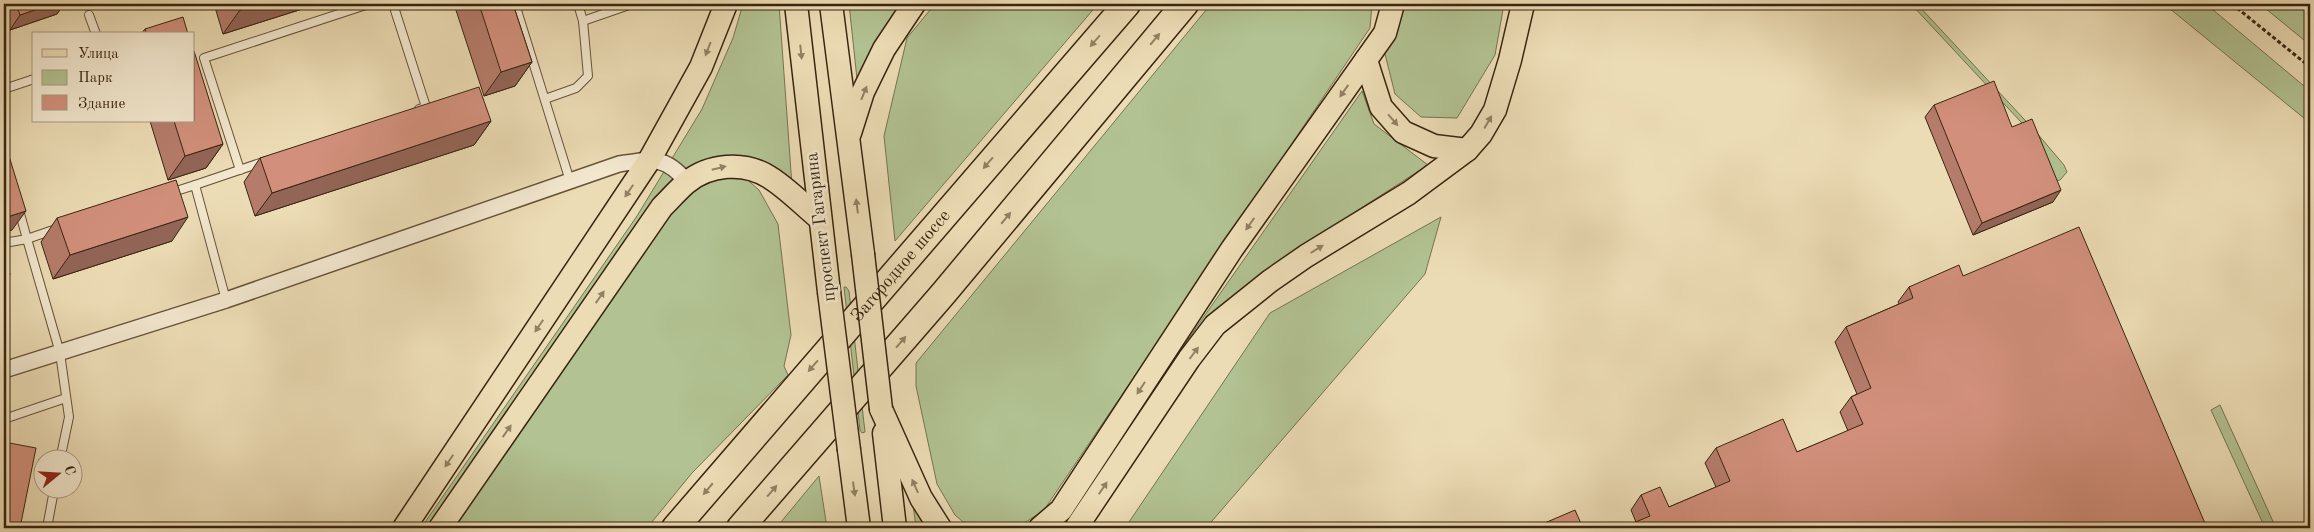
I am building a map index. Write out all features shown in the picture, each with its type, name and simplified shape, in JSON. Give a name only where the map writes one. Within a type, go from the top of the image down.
[{"type":"highway","name":"Загородное шоссе","points":[[675,528],[1127,4]]},
{"type":"highway","points":[[740,528],[942,294],[1185,4]]},
{"type":"main road","points":[[404,528],[650,158],[701,67],[726,4]]},
{"type":"main road","name":"проспект Гагарина","points":[[796,4],[820,219],[859,528]]},
{"type":"main road","points":[[830,4],[895,528]]},
{"type":"main road","points":[[848,139],[868,84],[884,49],[914,4]]},
{"type":"main road","points":[[1040,528],[1061,510],[1232,249],[1385,33],[1393,4]]},
{"type":"main road","points":[[1076,528],[1189,359],[1215,325],[1270,281],[1306,256],[1409,193],[1467,150],[1481,134],[1495,110],[1510,60],[1523,4]]},
{"type":"main road","points":[[1366,60],[1381,107],[1403,132],[1434,146],[1467,150]]},
{"type":"main road","points":[[440,528],[662,207],[687,182],[705,172],[723,166],[745,168],[768,176],[820,219]]},
{"type":"main road","points":[[881,409],[921,498],[940,528]]},
{"type":"street","points":[[4,370],[226,300],[619,164],[650,158],[675,167],[687,182]]},
{"type":"lane","points":[[240,170],[204,58],[369,4]]},
{"type":"lane","points":[[393,4],[426,107],[407,113]]},
{"type":"lane","points":[[515,4],[570,181]]},
{"type":"lane","points":[[545,100],[576,88],[588,76],[583,22],[578,4]]},
{"type":"lane","points":[[583,22],[632,4]]},
{"type":"lane","points":[[90,15],[95,32]]},
{"type":"lane","points":[[4,89],[32,80]]},
{"type":"lane","points":[[157,197],[277,157]]},
{"type":"lane","points":[[195,185],[226,300]]},
{"type":"lane","points":[[16,202],[60,353],[69,417],[62,450]]},
{"type":"lane","points":[[4,243],[27,239],[64,227]]},
{"type":"lane","points":[[4,419],[66,398]]},
{"type":"lane","points":[[47,528],[52,500]]},
{"type":"path","points":[[2232,4],[2310,66]]},
{"type":"green space","points":[[743,4],[779,4],[792,186],[776,168],[763,161],[743,156],[713,160],[693,167],[430,528],[421,528],[637,216],[702,109],[733,38]]},
{"type":"green space","points":[[849,4],[901,4],[881,33],[857,79]]},
{"type":"green space","points":[[935,4],[1098,4],[895,241],[884,136],[907,38]]},
{"type":"green space","points":[[1211,4],[1372,4],[1370,28],[1044,510],[1017,528],[970,528],[955,515],[937,484],[916,386],[916,363]]},
{"type":"green space","points":[[1404,4],[1504,4],[1495,55],[1457,118],[1421,117],[1395,94],[1384,50],[1404,8]]},
{"type":"green space","points":[[1911,4],[1917,4],[2036,132],[2064,165],[2067,172],[2060,180],[2052,182],[2034,136]]},
{"type":"green space","points":[[2164,4],[2206,4],[2310,91],[2310,123]]},
{"type":"green space","points":[[2260,4],[2310,4],[2310,45]]},
{"type":"green space","points":[[1362,91],[1374,124],[1428,165],[1355,212],[1224,305],[1201,329],[1064,528],[1056,528],[1072,510],[1177,355]]},
{"type":"green space","points":[[742,175],[759,190],[778,224],[791,335],[784,366],[788,375],[692,473],[647,528],[452,528],[639,257],[681,202],[710,178]]},
{"type":"green space","points":[[1441,217],[1425,274],[1206,528],[1125,528],[1270,313]]},
{"type":"green space","points":[[844,287],[849,291],[865,432],[862,433],[860,430]]},
{"type":"green space","points":[[2220,405],[2276,528],[2265,528],[2211,410]]},
{"type":"green space","points":[[819,476],[827,528],[776,528]]},
{"type":"green space","points":[[913,504],[932,528],[916,528]]},
{"type":"building","points":[[16,4],[53,4],[20,15]]},
{"type":"building","points":[[238,4],[259,4],[240,10]]},
{"type":"building","points":[[479,4],[513,4],[532,62],[501,72]]},
{"type":"building","points":[[183,17],[187,32],[146,32],[145,29]]},
{"type":"building","points":[[195,54],[223,144],[185,156],[174,122],[195,122]]},
{"type":"building","points":[[1994,81],[2012,127],[2032,119],[2061,190],[1982,223],[1934,105]]},
{"type":"building","points":[[479,87],[491,121],[272,193],[260,158]]},
{"type":"building","points":[[4,140],[26,211],[4,218]]},
{"type":"building","points":[[176,180],[188,217],[70,255],[57,218]]},
{"type":"building","points":[[2079,227],[2207,528],[1621,528],[1650,516],[1641,495],[1660,487],[1669,507],[1730,481],[1716,448],[1783,419],[1797,452],[1863,424],[1851,397],[1871,388],[1846,327],[1913,298],[1909,287],[1959,265],[1963,276]]},
{"type":"building","points":[[4,256],[10,274],[4,276]]},
{"type":"building","points":[[4,442],[36,448],[36,450],[32,450],[32,468],[20,528],[4,528]]},
{"type":"building","points":[[1575,510],[1583,528],[1533,528]]}]
